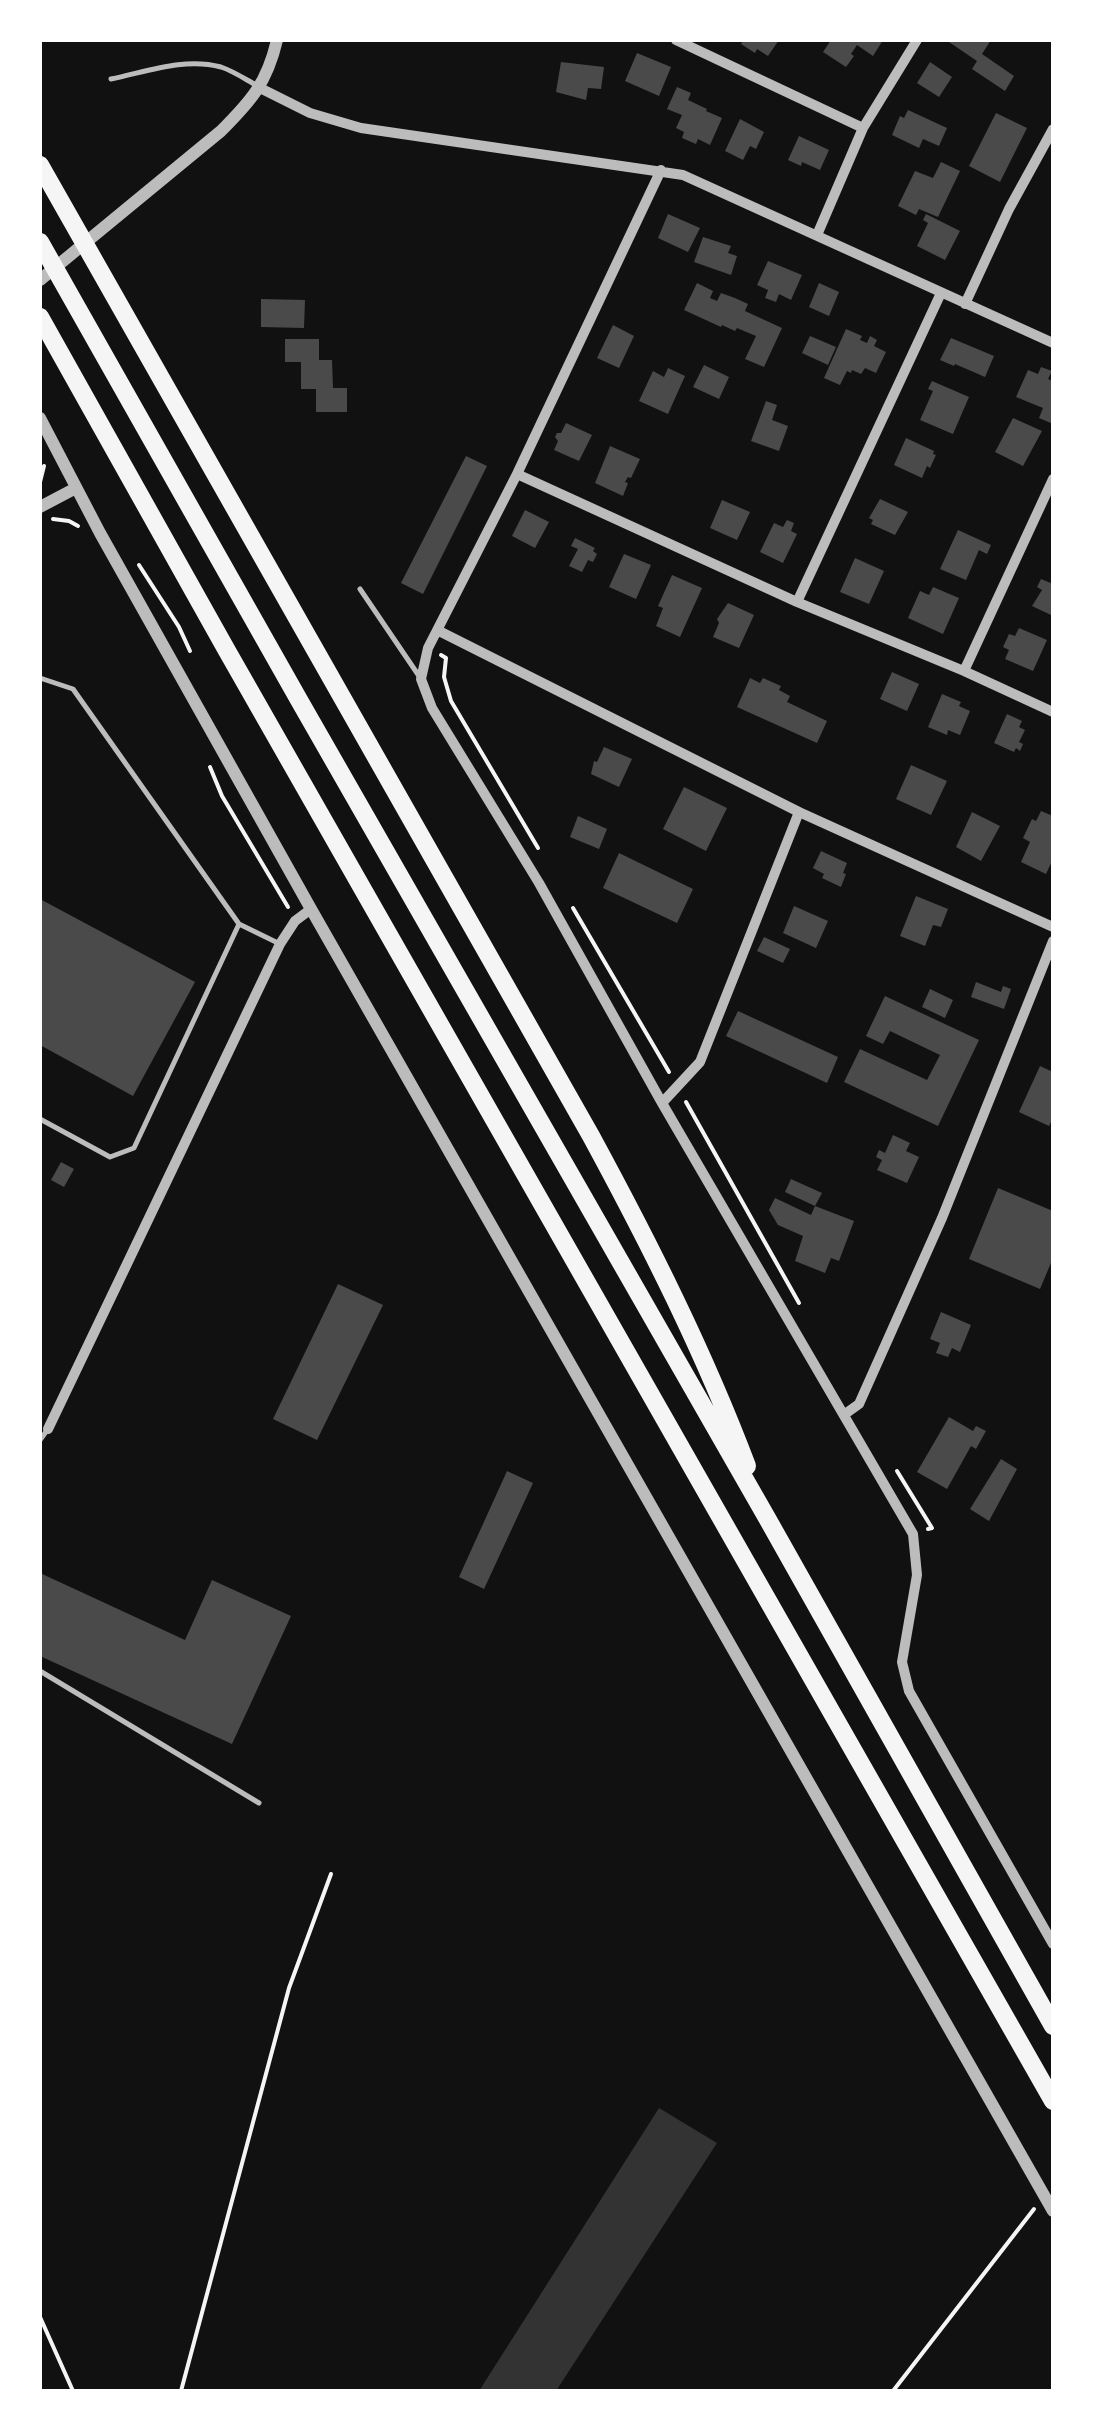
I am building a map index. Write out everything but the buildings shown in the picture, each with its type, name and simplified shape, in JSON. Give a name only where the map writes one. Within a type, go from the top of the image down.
[{"type":"highway","points":[[40,165],[612,1173],[721,1397],[767,1518]]},
{"type":"highway","points":[[40,242],[1053,2026]]},
{"type":"highway","points":[[40,316],[1053,2101]]},
{"type":"street","points":[[40,280],[246,106],[260,88],[277,40]]},
{"type":"street","points":[[676,40],[863,128]]},
{"type":"street","points":[[816,236],[863,128],[917,40]]},
{"type":"street","points":[[260,88],[310,114],[361,128],[661,170],[694,180],[1053,343]]},
{"type":"street","points":[[965,304],[1009,209],[1053,129]]},
{"type":"street","points":[[661,170],[517,474],[428,648],[421,679],[432,708],[539,883],[913,1534],[917,1575],[902,1662],[909,1691],[1053,1944]]},
{"type":"street","points":[[797,602],[941,293]]},
{"type":"street","points":[[40,418],[311,908],[1053,2211]]},
{"type":"street","points":[[517,474],[797,602],[1053,712]]},
{"type":"street","points":[[964,671],[1053,479]]},
{"type":"street","points":[[40,508],[76,488]]},
{"type":"street","points":[[438,631],[799,812],[1053,927]]},
{"type":"street","points":[[662,1103],[700,1062],[799,812]]},
{"type":"street","points":[[48,1429],[280,944],[295,921],[311,908]]},
{"type":"street","points":[[845,1414],[859,1404],[942,1218],[1053,940]]},
{"type":"lane","points":[[110,78],[181,63],[202,64],[224,68],[260,88]]},
{"type":"lane","points":[[360,589],[421,679]]},
{"type":"lane","points":[[40,678],[74,689],[239,924],[280,944]]},
{"type":"lane","points":[[40,1119],[110,1157],[134,1148],[239,924]]},
{"type":"lane","points":[[40,1440],[48,1429]]},
{"type":"lane","points":[[40,1671],[260,1803]]},
{"type":"path","points":[[40,482],[44,458]]},
{"type":"path","points":[[268,890],[274,882]]},
{"type":"path","points":[[182,2391],[290,1988],[332,1874]]},
{"type":"path","points":[[893,2391],[1044,2195]]},
{"type":"path","points":[[40,2317],[73,2391]]},
{"type":"shaded area","points":[[659,2108],[717,2143],[556,2391],[479,2391]]}]
